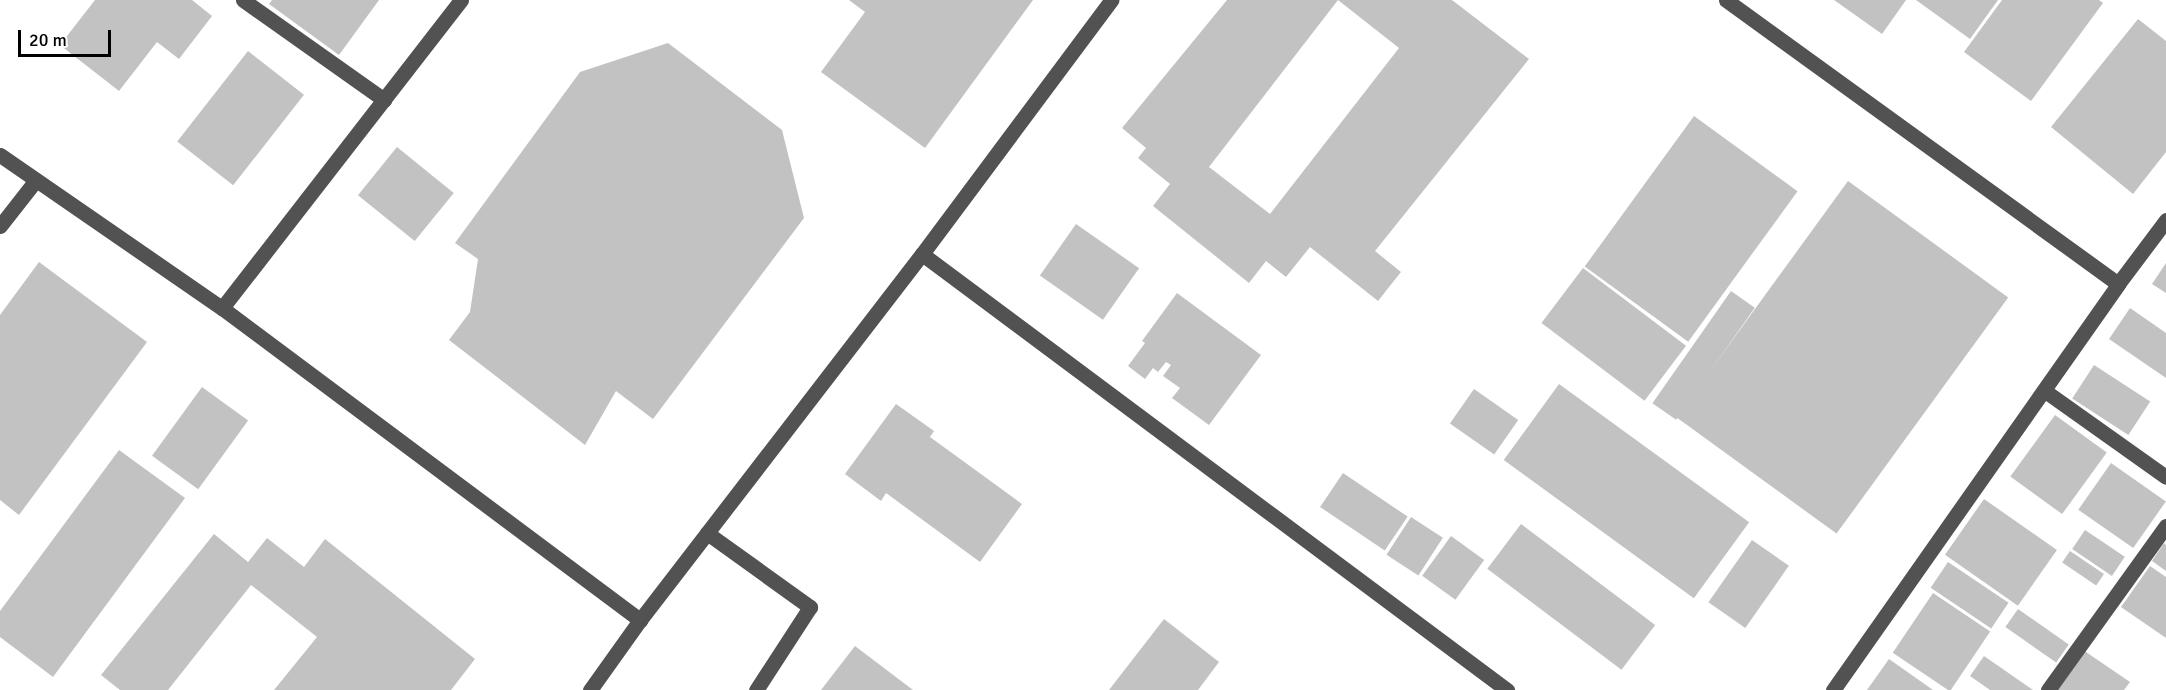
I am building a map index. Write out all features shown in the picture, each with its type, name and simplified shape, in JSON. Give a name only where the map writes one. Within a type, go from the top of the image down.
[{"type":"street","points":[[243,0],[384,100]]},
{"type":"street","points":[[222,308],[461,0]]},
{"type":"street","points":[[590,690],[640,620],[922,254],[1111,0]]},
{"type":"street","points":[[1726,0],[2118,284]]},
{"type":"street","points":[[0,155],[222,308],[640,620]]},
{"type":"street","points":[[0,226],[36,180]]},
{"type":"street","points":[[1833,690],[2118,284],[2166,220]]},
{"type":"street","points":[[922,254],[1507,690]]},
{"type":"street","points":[[2045,391],[2166,477]]},
{"type":"street","points":[[2048,690],[2166,526]]},
{"type":"street","points":[[707,533],[810,607],[756,690]]},
{"type":"building","points":[[95,0],[192,0],[212,16],[179,59],[157,42],[119,91],[60,45]]},
{"type":"building","points":[[272,0],[379,0],[339,55],[269,4]]},
{"type":"building","points":[[849,0],[1033,0],[925,148],[821,72],[865,12]]},
{"type":"building","points":[[1227,0],[1338,0],[1452,0],[1529,59],[1375,251],[1401,272],[1378,301],[1310,247],[1286,277],[1266,261],[1249,283],[1153,206],[1170,184],[1138,158],[1146,148],[1122,128]],"holes":[[[1338,0],[1399,48],[1270,214],[1209,167]]]},
{"type":"building","points":[[1834,0],[1906,0],[1882,34]]},
{"type":"building","points":[[1916,0],[1998,0],[1970,39]]},
{"type":"building","points":[[2002,0],[2099,0],[2103,3],[2031,101],[1964,52]]},
{"type":"building","points":[[2138,19],[2166,41],[2166,152],[2133,194],[2051,127]]},
{"type":"building","points":[[668,43],[782,130],[804,218],[653,419],[616,391],[585,445],[449,340],[470,312],[478,259],[455,243],[580,72]]},
{"type":"building","points":[[248,51],[304,95],[233,185],[177,142]]},
{"type":"building","points":[[1694,116],[1798,191],[1688,342],[1585,266]]},
{"type":"building","points":[[397,147],[454,193],[415,241],[358,195]]},
{"type":"building","points":[[1848,181],[2008,297],[1837,534],[1676,417]]},
{"type":"building","points":[[1076,224],[1139,268],[1103,320],[1040,276]]},
{"type":"building","points":[[39,262],[147,342],[19,515],[0,500],[0,315]]},
{"type":"building","points":[[2166,263],[2166,293],[2152,284]]},
{"type":"building","points":[[1583,268],[1686,346],[1644,401],[1541,323]]},
{"type":"building","points":[[1731,291],[1755,308],[1676,420],[1652,403]]},
{"type":"building","points":[[1177,293],[1261,355],[1209,425],[1172,398],[1180,388],[1163,376],[1171,365],[1166,362],[1158,372],[1153,368],[1145,379],[1128,366],[1145,343],[1142,341]]},
{"type":"building","points":[[2130,308],[2166,333],[2166,378],[2109,339]]},
{"type":"building","points":[[2094,365],[2150,401],[2128,435],[2072,399]]},
{"type":"building","points":[[1559,384],[1749,522],[1694,598],[1504,460]]},
{"type":"building","points":[[202,387],[248,421],[198,489],[152,456]]},
{"type":"building","points":[[1474,389],[1518,420],[1494,454],[1450,423]]},
{"type":"building","points":[[896,404],[934,431],[930,437],[1022,504],[980,562],[886,493],[881,501],[845,474]]},
{"type":"building","points":[[2055,415],[2107,453],[2062,514],[2010,476]]},
{"type":"building","points":[[119,450],[185,498],[53,677],[0,637],[0,611]]},
{"type":"building","points":[[2111,463],[2166,501],[2133,548],[2078,510]]},
{"type":"building","points":[[1343,473],[1408,517],[1385,551],[1320,507]]},
{"type":"building","points":[[1984,499],[2057,550],[2018,606],[1945,555]]},
{"type":"building","points":[[1411,517],[1443,538],[1418,575],[1386,555]]},
{"type":"building","points":[[1521,524],[1655,625],[1621,670],[1487,569]]},
{"type":"building","points":[[2085,530],[2125,557],[2112,576],[2072,549]]},
{"type":"building","points":[[214,534],[248,562],[267,538],[304,567],[325,539],[475,659],[451,690],[274,690],[317,637],[251,585],[168,690],[120,690],[101,675]]},
{"type":"building","points":[[1451,536],[1484,560],[1455,600],[1422,576]]},
{"type":"building","points":[[1752,540],[1789,566],[1745,628],[1708,602]]},
{"type":"building","points":[[2164,543],[2166,545],[2166,571],[2152,561]]},
{"type":"building","points":[[2070,551],[2104,574],[2096,586],[2062,563]]},
{"type":"building","points":[[1948,562],[2009,603],[1991,629],[1931,588]]},
{"type":"building","points":[[2150,566],[2166,577],[2166,638],[2121,607]]},
{"type":"building","points":[[1933,593],[1990,632],[1951,690],[1893,653]]},
{"type":"building","points":[[2018,609],[2069,645],[2056,663],[2005,627]]},
{"type":"building","points":[[1164,619],[1219,662],[1198,690],[1109,690]]},
{"type":"building","points":[[855,646],[913,690],[821,690]]},
{"type":"building","points":[[2083,650],[2130,682],[2124,690],[2057,690]]},
{"type":"building","points":[[1984,656],[2033,690],[1990,690],[1970,676]]},
{"type":"building","points":[[1889,659],[1933,690],[1867,690]]}]
